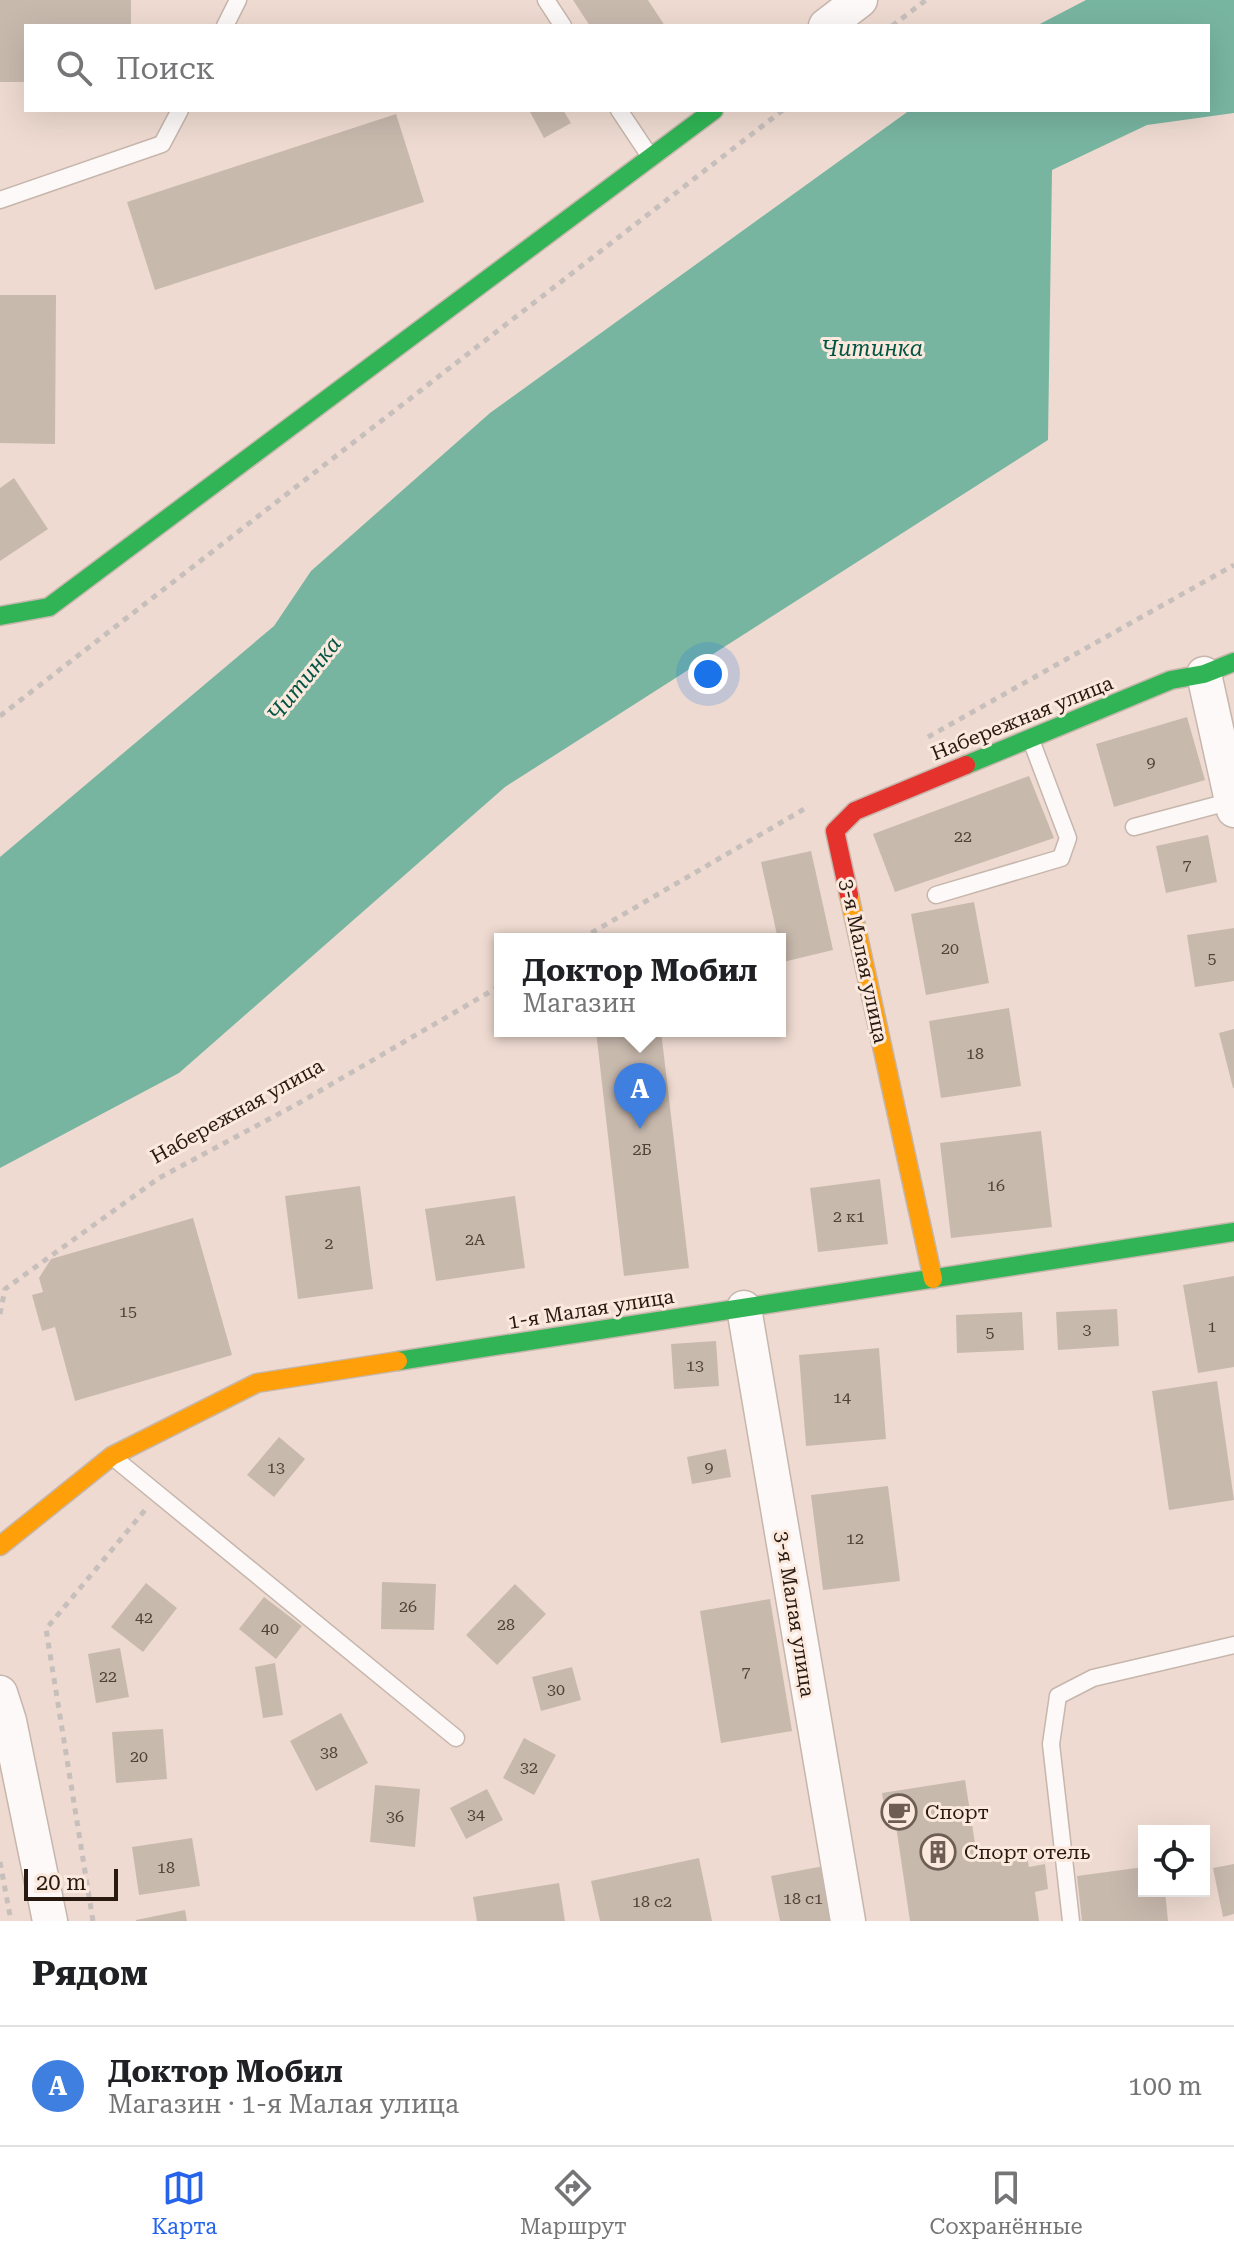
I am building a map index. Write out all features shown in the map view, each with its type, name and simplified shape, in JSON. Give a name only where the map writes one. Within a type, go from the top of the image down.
[{"type":"street","points":[[829,24],[860,0]]},
{"type":"street","points":[[0,616],[49,607],[711,112]]},
{"type":"street","points":[[1219,668],[1233,805]]},
{"type":"street","name":"Набережная улица","points":[[835,831],[855,811],[1171,680],[1219,668]]},
{"type":"street","name":"3-я Малая улица","points":[[835,831],[933,1279]]},
{"type":"street","name":"1-я Малая улица","points":[[0,1546],[112,1456],[257,1383],[1234,1232]]},
{"type":"street","name":"3-я Малая улица","points":[[744,1308],[848,1921]]},
{"type":"street","points":[[0,1693],[9,1721],[50,1921]]},
{"type":"lane","points":[[226,24],[238,0]]},
{"type":"lane","points":[[546,0],[562,24]]},
{"type":"lane","points":[[0,200],[162,144],[179,112]]},
{"type":"lane","points":[[620,112],[651,158]]},
{"type":"lane","points":[[936,895],[1061,858],[1068,838],[1030,738]]},
{"type":"lane","points":[[1134,827],[1233,805]]},
{"type":"lane","points":[[112,1456],[456,1738]]},
{"type":"lane","points":[[1071,1921],[1051,1744],[1058,1696],[1093,1678],[1234,1645]]},
{"type":"path","points":[[895,24],[926,0]]},
{"type":"path","points":[[0,716],[780,112]]},
{"type":"path","points":[[918,743],[1234,565]]},
{"type":"path","points":[[591,933],[810,806]]},
{"type":"path","name":"Набережная улица","points":[[0,1314],[5,1289],[159,1178],[299,1103],[494,989]]},
{"type":"path","points":[[93,1921],[46,1629],[158,1494]]},
{"type":"path","points":[[0,1862],[11,1921]]},
{"type":"water","name":"Читинка","points":[[1086,0],[1234,0],[1234,113],[1147,125],[1052,170],[1048,440],[505,787],[179,1073],[0,1168],[0,857],[274,626],[311,571],[490,413],[907,112],[1210,112],[1210,24],[1040,24]]},
{"type":"building","points":[[0,0],[131,0],[131,24],[24,24],[24,82],[0,82]]},
{"type":"building","points":[[573,0],[648,0],[664,24],[589,24]]},
{"type":"building","points":[[530,112],[564,112],[571,123],[544,138]]},
{"type":"building","points":[[396,114],[424,202],[155,290],[127,202]]},
{"type":"building","points":[[0,295],[56,295],[55,444],[0,443]]},
{"type":"building","points":[[14,478],[48,529],[0,561],[0,488]]},
{"type":"building","points":[[1187,717],[1205,780],[1114,807],[1096,744]]},
{"type":"building","points":[[1029,776],[1054,838],[895,892],[873,834]]},
{"type":"building","points":[[1208,835],[1217,882],[1166,893],[1156,846]]},
{"type":"building","points":[[811,851],[833,950],[786,961],[786,933],[777,933],[761,862]]},
{"type":"building","points":[[974,902],[989,983],[926,995],[911,914]]},
{"type":"building","points":[[1234,928],[1234,981],[1195,987],[1187,935]]},
{"type":"building","points":[[1009,1008],[1021,1086],[941,1098],[929,1021]]},
{"type":"building","points":[[1234,1029],[1234,1088],[1233,1088],[1219,1033]]},
{"type":"building","points":[[597,1037],[662,1037],[689,1268],[624,1276]]},
{"type":"building","points":[[1041,1131],[1052,1227],[951,1238],[940,1143]]},
{"type":"building","points":[[880,1179],[888,1244],[818,1252],[810,1188]]},
{"type":"building","points":[[360,1186],[373,1289],[298,1299],[285,1196]]},
{"type":"building","points":[[515,1196],[525,1268],[436,1281],[425,1209]]},
{"type":"building","points":[[193,1218],[232,1355],[75,1401],[55,1327],[42,1331],[32,1295],[43,1292],[39,1278],[51,1259]]},
{"type":"building","points":[[1234,1276],[1234,1367],[1198,1373],[1183,1285]]},
{"type":"building","points":[[1117,1309],[1119,1346],[1058,1350],[1056,1312]]},
{"type":"building","points":[[1022,1312],[1024,1350],[957,1353],[956,1315]]},
{"type":"building","points":[[716,1341],[719,1386],[674,1389],[671,1344]]},
{"type":"building","points":[[879,1348],[886,1439],[806,1446],[799,1355]]},
{"type":"building","points":[[1217,1381],[1234,1500],[1169,1510],[1152,1391]]},
{"type":"building","points":[[279,1437],[305,1459],[274,1497],[247,1475]]},
{"type":"building","points":[[726,1449],[731,1477],[692,1484],[687,1457]]},
{"type":"building","points":[[888,1486],[900,1581],[823,1590],[811,1495]]},
{"type":"building","points":[[382,1582],[436,1584],[434,1630],[381,1629]]},
{"type":"building","points":[[146,1583],[177,1608],[143,1652],[111,1627]]},
{"type":"building","points":[[515,1584],[546,1614],[497,1665],[466,1635]]},
{"type":"building","points":[[264,1597],[302,1626],[276,1659],[239,1629]]},
{"type":"building","points":[[770,1599],[792,1731],[721,1743],[700,1611]]},
{"type":"building","points":[[120,1648],[129,1697],[96,1703],[88,1654]]},
{"type":"building","points":[[275,1663],[283,1715],[263,1718],[255,1667]]},
{"type":"building","points":[[572,1667],[581,1700],[541,1711],[532,1677]]},
{"type":"building","points":[[341,1713],[368,1763],[316,1791],[290,1741]]},
{"type":"building","points":[[163,1729],[167,1779],[116,1783],[112,1732]]},
{"type":"building","points":[[524,1738],[556,1755],[534,1795],[503,1778]]},
{"type":"building","name":"Спорт отель","points":[[965,1780],[977,1856],[1026,1849],[1029,1867],[1045,1864],[1048,1889],[1035,1892],[1039,1921],[910,1921],[894,1812],[885,1813],[882,1793]]},
{"type":"building","points":[[375,1785],[420,1789],[415,1847],[370,1842]]},
{"type":"building","points":[[487,1789],[503,1820],[466,1839],[450,1808]]},
{"type":"building","points":[[192,1838],[200,1886],[139,1895],[132,1847]]},
{"type":"building","points":[[699,1858],[712,1921],[600,1921],[591,1881]]},
{"type":"building","points":[[1234,1864],[1234,1914],[1223,1917],[1213,1868]]},
{"type":"building","points":[[824,1866],[834,1921],[780,1921],[771,1876]]},
{"type":"building","points":[[1138,1868],[1138,1897],[1166,1897],[1168,1921],[1082,1921],[1077,1876]]},
{"type":"building","points":[[559,1883],[565,1921],[477,1921],[473,1897]]},
{"type":"building","points":[[185,1910],[187,1921],[136,1921],[136,1920]]},
{"type":"traffic: fast","points":[[0,616],[49,607],[711,112]]},
{"type":"traffic: fast","points":[[966,765],[1171,680],[1204,674],[1234,662]]},
{"type":"traffic: fast","points":[[398,1361],[1234,1232]]},
{"type":"traffic: slow","points":[[849,895],[933,1279]]},
{"type":"traffic: slow","points":[[0,1546],[112,1456],[257,1383],[398,1361]]},
{"type":"traffic: jam","points":[[849,895],[835,831],[855,811],[966,765]]},
{"type":"place","name":"Доктор Мобил","points":[[640,1129]]},
{"type":"place","name":"Спорт","points":[[899,1812]]},
{"type":"place","name":"Спорт отель","points":[[938,1852]]}]
